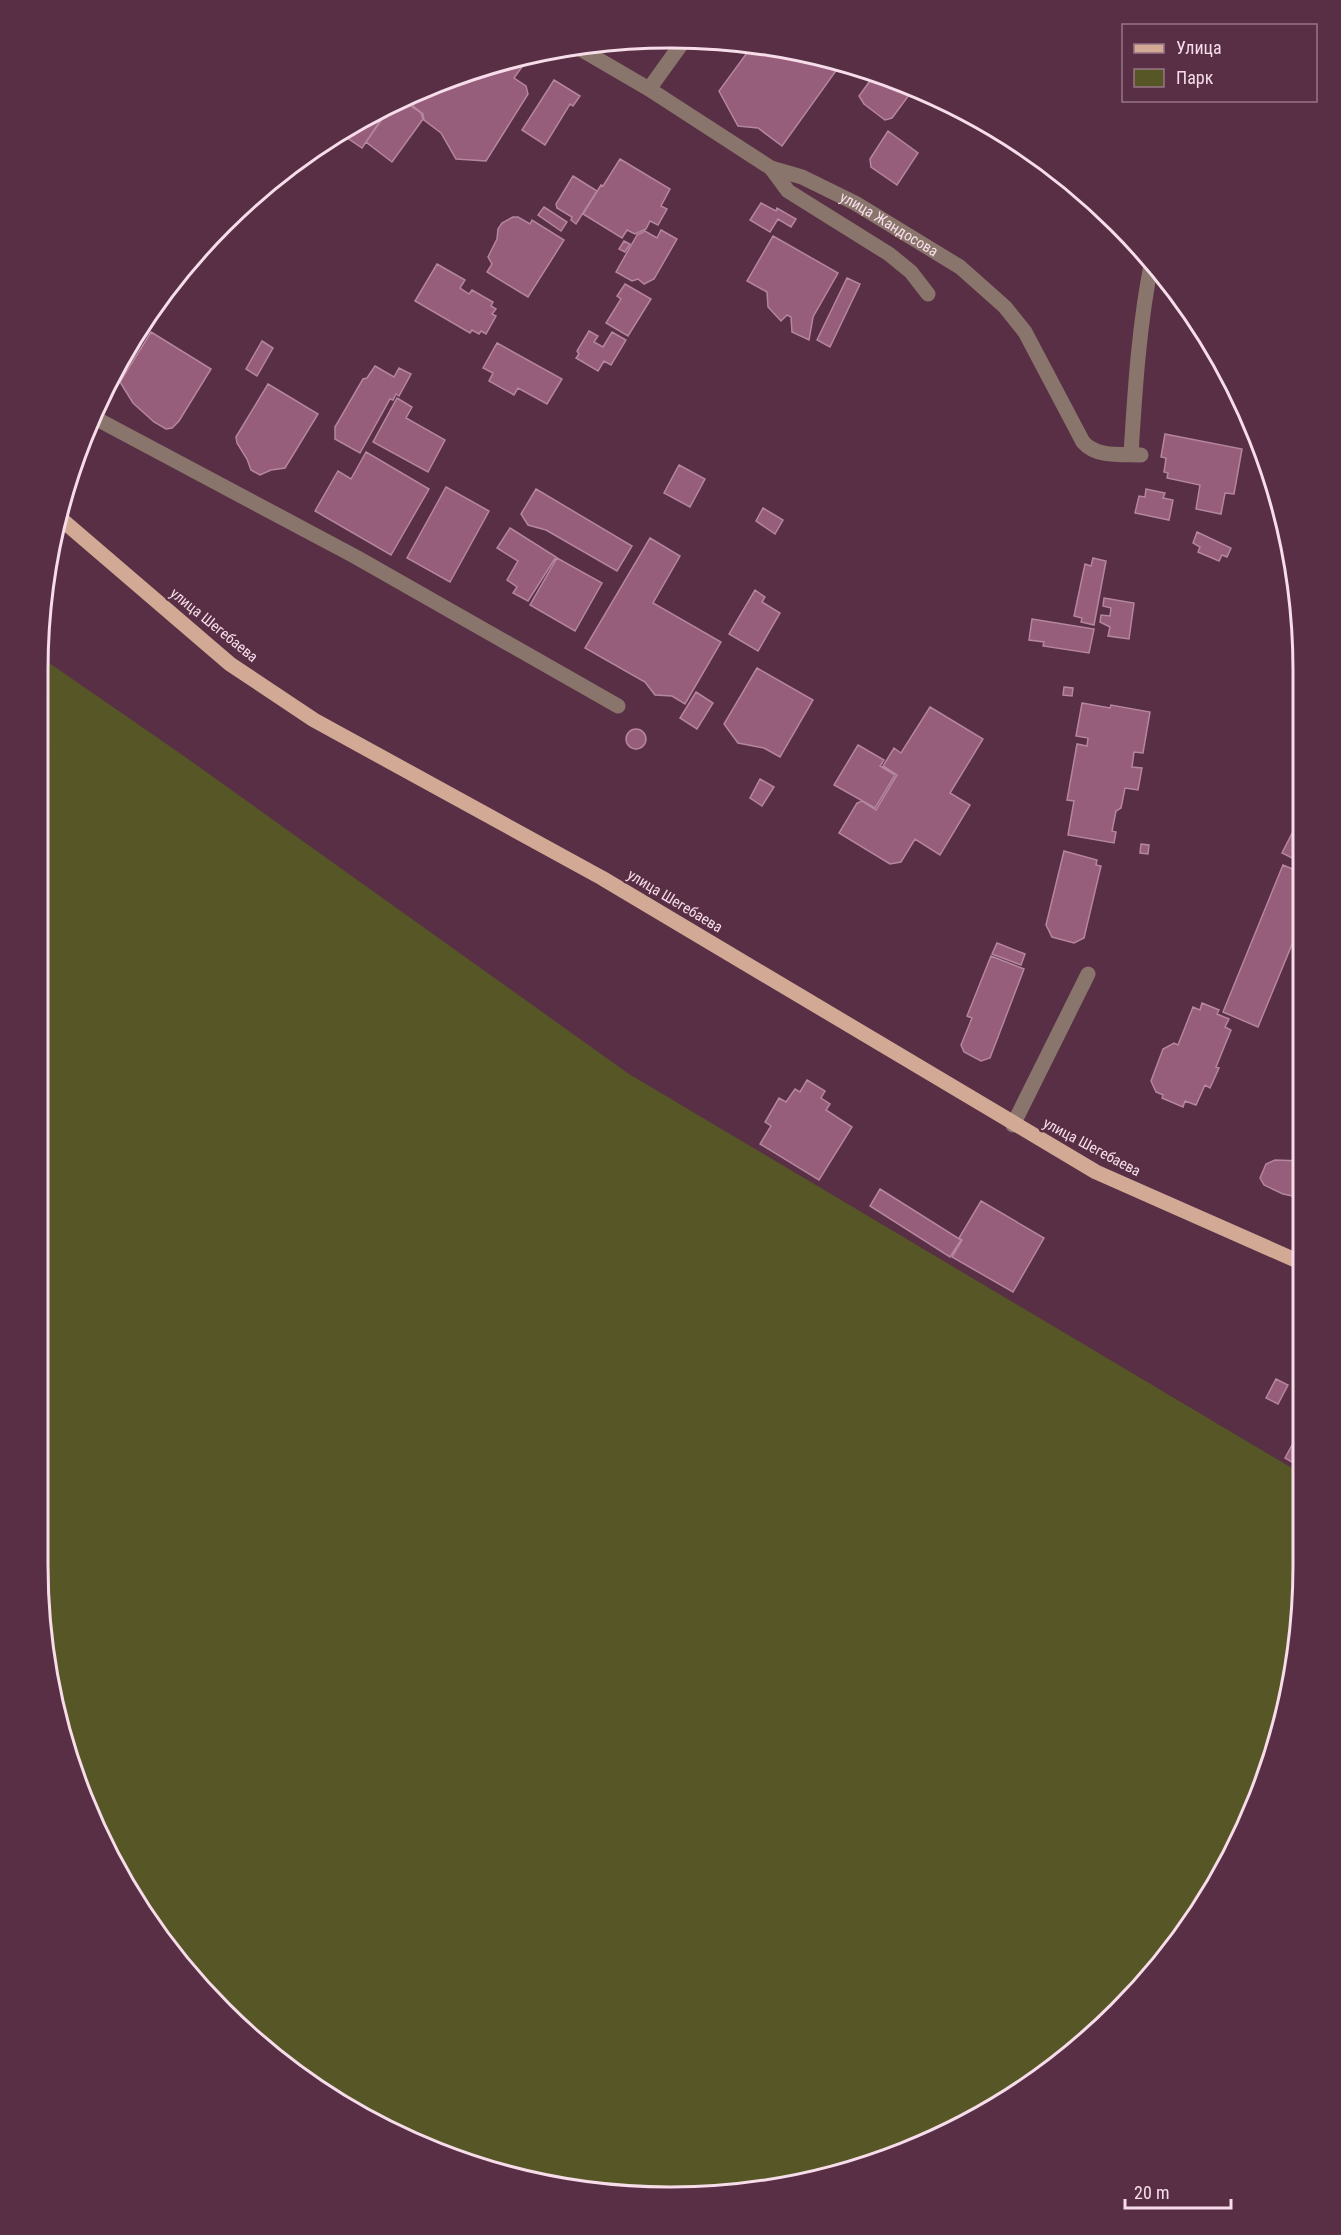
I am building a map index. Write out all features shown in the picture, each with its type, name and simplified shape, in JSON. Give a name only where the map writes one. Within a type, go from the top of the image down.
[{"type":"main road","name":"улица Шегебаева","points":[[66,523],[230,664],[314,720],[602,878],[1013,1125],[1096,1172],[1293,1259]]},
{"type":"street","points":[[649,89],[678,48]]},
{"type":"street","name":"улица Жандосова","points":[[588,53],[649,89],[771,168],[802,177],[855,203],[960,267],[1005,307],[1025,332],[1083,442],[1089,449],[1096,452],[1136,454],[1136,381],[1149,273]]},
{"type":"street","points":[[771,168],[788,191],[889,254],[911,272],[928,294]]},
{"type":"street","points":[[100,421],[356,557],[618,706]]},
{"type":"street","points":[[1013,1125],[1088,974]]},
{"type":"green space","points":[[48,662],[181,754],[629,1074],[1293,1469],[1292,1605],[1288,1646],[1272,1726],[1246,1803],[1210,1876],[1188,1910],[1139,1975],[1081,2033],[1049,2058],[982,2104],[946,2123],[909,2140],[832,2166],[752,2182],[711,2186],[630,2186],[589,2182],[509,2166],[432,2140],[359,2104],[325,2082],[260,2033],[202,1975],[153,1910],[131,1876],[95,1803],[69,1726],[53,1646],[49,1605]]},
{"type":"building","points":[[747,53],[836,70],[782,146],[758,128],[738,126],[719,91]]},
{"type":"building","points":[[523,66],[514,78],[526,86],[528,94],[486,161],[456,159],[441,133],[424,120],[423,114],[413,106],[432,95],[470,81]]},
{"type":"building","points":[[554,80],[580,96],[573,106],[570,104],[545,145],[522,130]]},
{"type":"building","points":[[870,81],[909,95],[892,118],[885,120],[864,104],[859,96]]},
{"type":"building","points":[[410,105],[421,113],[423,119],[392,162],[366,142],[382,119],[395,112]]},
{"type":"building","points":[[381,119],[362,148],[348,138]]},
{"type":"building","points":[[888,131],[918,153],[897,185],[871,167],[870,159]]},
{"type":"building","points":[[620,159],[670,189],[661,206],[667,209],[658,225],[650,221],[646,229],[635,234],[627,230],[622,238],[583,214]]},
{"type":"building","points":[[573,176],[597,191],[576,224],[571,220],[572,217],[557,208],[556,204]]},
{"type":"building","points":[[761,203],[776,211],[777,208],[796,219],[791,227],[778,219],[770,232],[750,220]]},
{"type":"building","points":[[544,207],[567,222],[561,231],[538,215]]},
{"type":"building","points":[[518,217],[530,224],[532,220],[564,240],[528,297],[487,272],[492,264],[488,257],[497,239],[498,229],[502,223]]},
{"type":"building","points":[[661,230],[677,239],[654,279],[644,284],[638,279],[632,281],[616,272],[637,235],[645,231],[657,238]]},
{"type":"building","points":[[773,236],[838,273],[813,317],[809,340],[792,332],[791,317],[787,315],[781,321],[768,307],[767,292],[747,281]]},
{"type":"building","points":[[624,241],[630,244],[625,252],[619,249]]},
{"type":"building","points":[[437,264],[465,280],[460,288],[469,294],[472,290],[493,302],[491,306],[496,309],[492,314],[496,316],[486,334],[481,331],[479,334],[472,330],[470,333],[415,301]]},
{"type":"building","points":[[847,278],[860,284],[830,347],[817,340]]},
{"type":"building","points":[[625,284],[651,299],[628,336],[606,323],[621,299],[617,296]]},
{"type":"building","points":[[589,331],[598,336],[594,342],[603,347],[612,332],[626,340],[611,365],[604,361],[598,371],[576,358],[579,354],[577,351]]},
{"type":"building","points":[[151,332],[211,369],[179,421],[172,428],[166,429],[154,422],[133,403],[120,382]]},
{"type":"building","points":[[262,341],[273,348],[257,376],[246,369]]},
{"type":"building","points":[[497,343],[562,379],[547,404],[518,388],[514,395],[489,381],[493,373],[483,368]]},
{"type":"building","points":[[375,366],[394,377],[399,368],[411,374],[399,396],[396,394],[393,400],[390,399],[360,453],[335,439],[335,427],[363,379],[367,378]]},
{"type":"building","points":[[268,384],[318,414],[285,468],[271,470],[260,475],[251,470],[236,437]]},
{"type":"building","points":[[397,398],[412,407],[406,418],[445,440],[428,472],[373,442]]},
{"type":"building","points":[[1165,434],[1242,449],[1234,494],[1225,493],[1221,514],[1196,509],[1200,485],[1167,478],[1168,473],[1164,472],[1166,458],[1161,457]]},
{"type":"building","points":[[366,452],[429,489],[391,555],[315,511],[338,471],[351,479]]},
{"type":"building","points":[[679,465],[705,479],[690,507],[664,493]]},
{"type":"building","points":[[446,487],[489,511],[450,582],[407,558]]},
{"type":"building","points":[[536,489],[632,546],[617,571],[546,530],[528,525],[521,514]]},
{"type":"building","points":[[1146,489],[1165,493],[1163,498],[1173,500],[1169,520],[1135,513],[1139,496],[1145,497]]},
{"type":"building","points":[[763,508],[783,520],[775,534],[756,521]]},
{"type":"building","points":[[510,528],[556,557],[528,601],[513,593],[517,587],[507,580],[518,561],[497,548]]},
{"type":"building","points":[[1197,532],[1231,548],[1227,557],[1222,555],[1219,561],[1198,552],[1200,547],[1193,543]]},
{"type":"building","points":[[650,538],[680,556],[653,603],[721,642],[685,704],[672,696],[655,695],[645,682],[585,648]]},
{"type":"building","points":[[557,558],[602,583],[575,631],[530,605]]},
{"type":"building","points":[[1093,558],[1106,561],[1094,625],[1081,622],[1082,618],[1074,616],[1085,564],[1091,566]]},
{"type":"building","points":[[755,590],[765,597],[762,602],[780,613],[758,651],[729,634]]},
{"type":"building","points":[[1104,598],[1134,603],[1129,639],[1108,636],[1110,627],[1100,622],[1101,615],[1110,616],[1111,608],[1103,606]]},
{"type":"building","points":[[1032,619],[1094,629],[1089,653],[1043,646],[1044,642],[1029,640]]},
{"type":"building","points":[[757,668],[813,700],[780,757],[764,748],[738,743],[724,724]]},
{"type":"building","points":[[1064,687],[1073,688],[1072,696],[1063,695]]},
{"type":"building","points":[[696,692],[713,703],[697,729],[680,718]]},
{"type":"building","points":[[1082,703],[1110,708],[1111,705],[1150,712],[1143,753],[1134,752],[1132,767],[1142,768],[1138,790],[1125,788],[1121,808],[1116,811],[1112,831],[1116,832],[1114,843],[1068,835],[1074,801],[1067,800],[1077,744],[1087,746],[1088,738],[1076,736]]},
{"type":"building","points":[[930,707],[983,739],[950,793],[970,805],[940,855],[915,839],[901,862],[890,864],[839,833],[857,803],[862,801],[876,810],[897,775],[883,766],[894,748],[901,753]]},
{"type":"building","points":[[636,729],[643,732],[646,739],[643,746],[636,749],[629,746],[626,739],[629,732]]},
{"type":"building","points":[[858,745],[884,760],[880,766],[895,775],[875,808],[834,785]]},
{"type":"building","points":[[760,779],[774,787],[762,806],[750,798]]},
{"type":"building","points":[[1293,832],[1293,858],[1282,853]]},
{"type":"building","points":[[1141,844],[1149,845],[1148,854],[1140,853]]},
{"type":"building","points":[[1064,851],[1097,860],[1096,865],[1101,866],[1084,938],[1074,943],[1052,937],[1046,925]]},
{"type":"building","points":[[1283,865],[1293,869],[1293,942],[1258,1027],[1223,1012]]},
{"type":"building","points":[[997,943],[1025,954],[1021,965],[992,954]]},
{"type":"building","points":[[991,956],[1024,969],[990,1058],[981,1061],[964,1052],[961,1045],[972,1018],[967,1016]]},
{"type":"building","points":[[1202,1003],[1219,1010],[1217,1014],[1229,1019],[1225,1027],[1231,1030],[1210,1088],[1205,1085],[1196,1105],[1185,1101],[1183,1107],[1162,1098],[1163,1095],[1156,1092],[1151,1081],[1163,1049],[1174,1043],[1178,1045],[1193,1007],[1200,1010]]},
{"type":"building","points":[[807,1080],[825,1091],[821,1098],[830,1104],[826,1110],[852,1127],[819,1180],[760,1144],[771,1126],[765,1122],[779,1098],[786,1102],[795,1089],[800,1092]]},
{"type":"building","points":[[1275,1160],[1293,1161],[1293,1196],[1264,1185],[1260,1178],[1266,1164]]},
{"type":"building","points":[[880,1189],[961,1240],[950,1257],[870,1206]]},
{"type":"building","points":[[981,1201],[1044,1238],[1013,1292],[952,1257],[962,1240],[959,1238]]},
{"type":"building","points":[[1276,1379],[1288,1385],[1278,1404],[1266,1398]]},
{"type":"building","points":[[1293,1443],[1293,1463],[1285,1458]]}]
